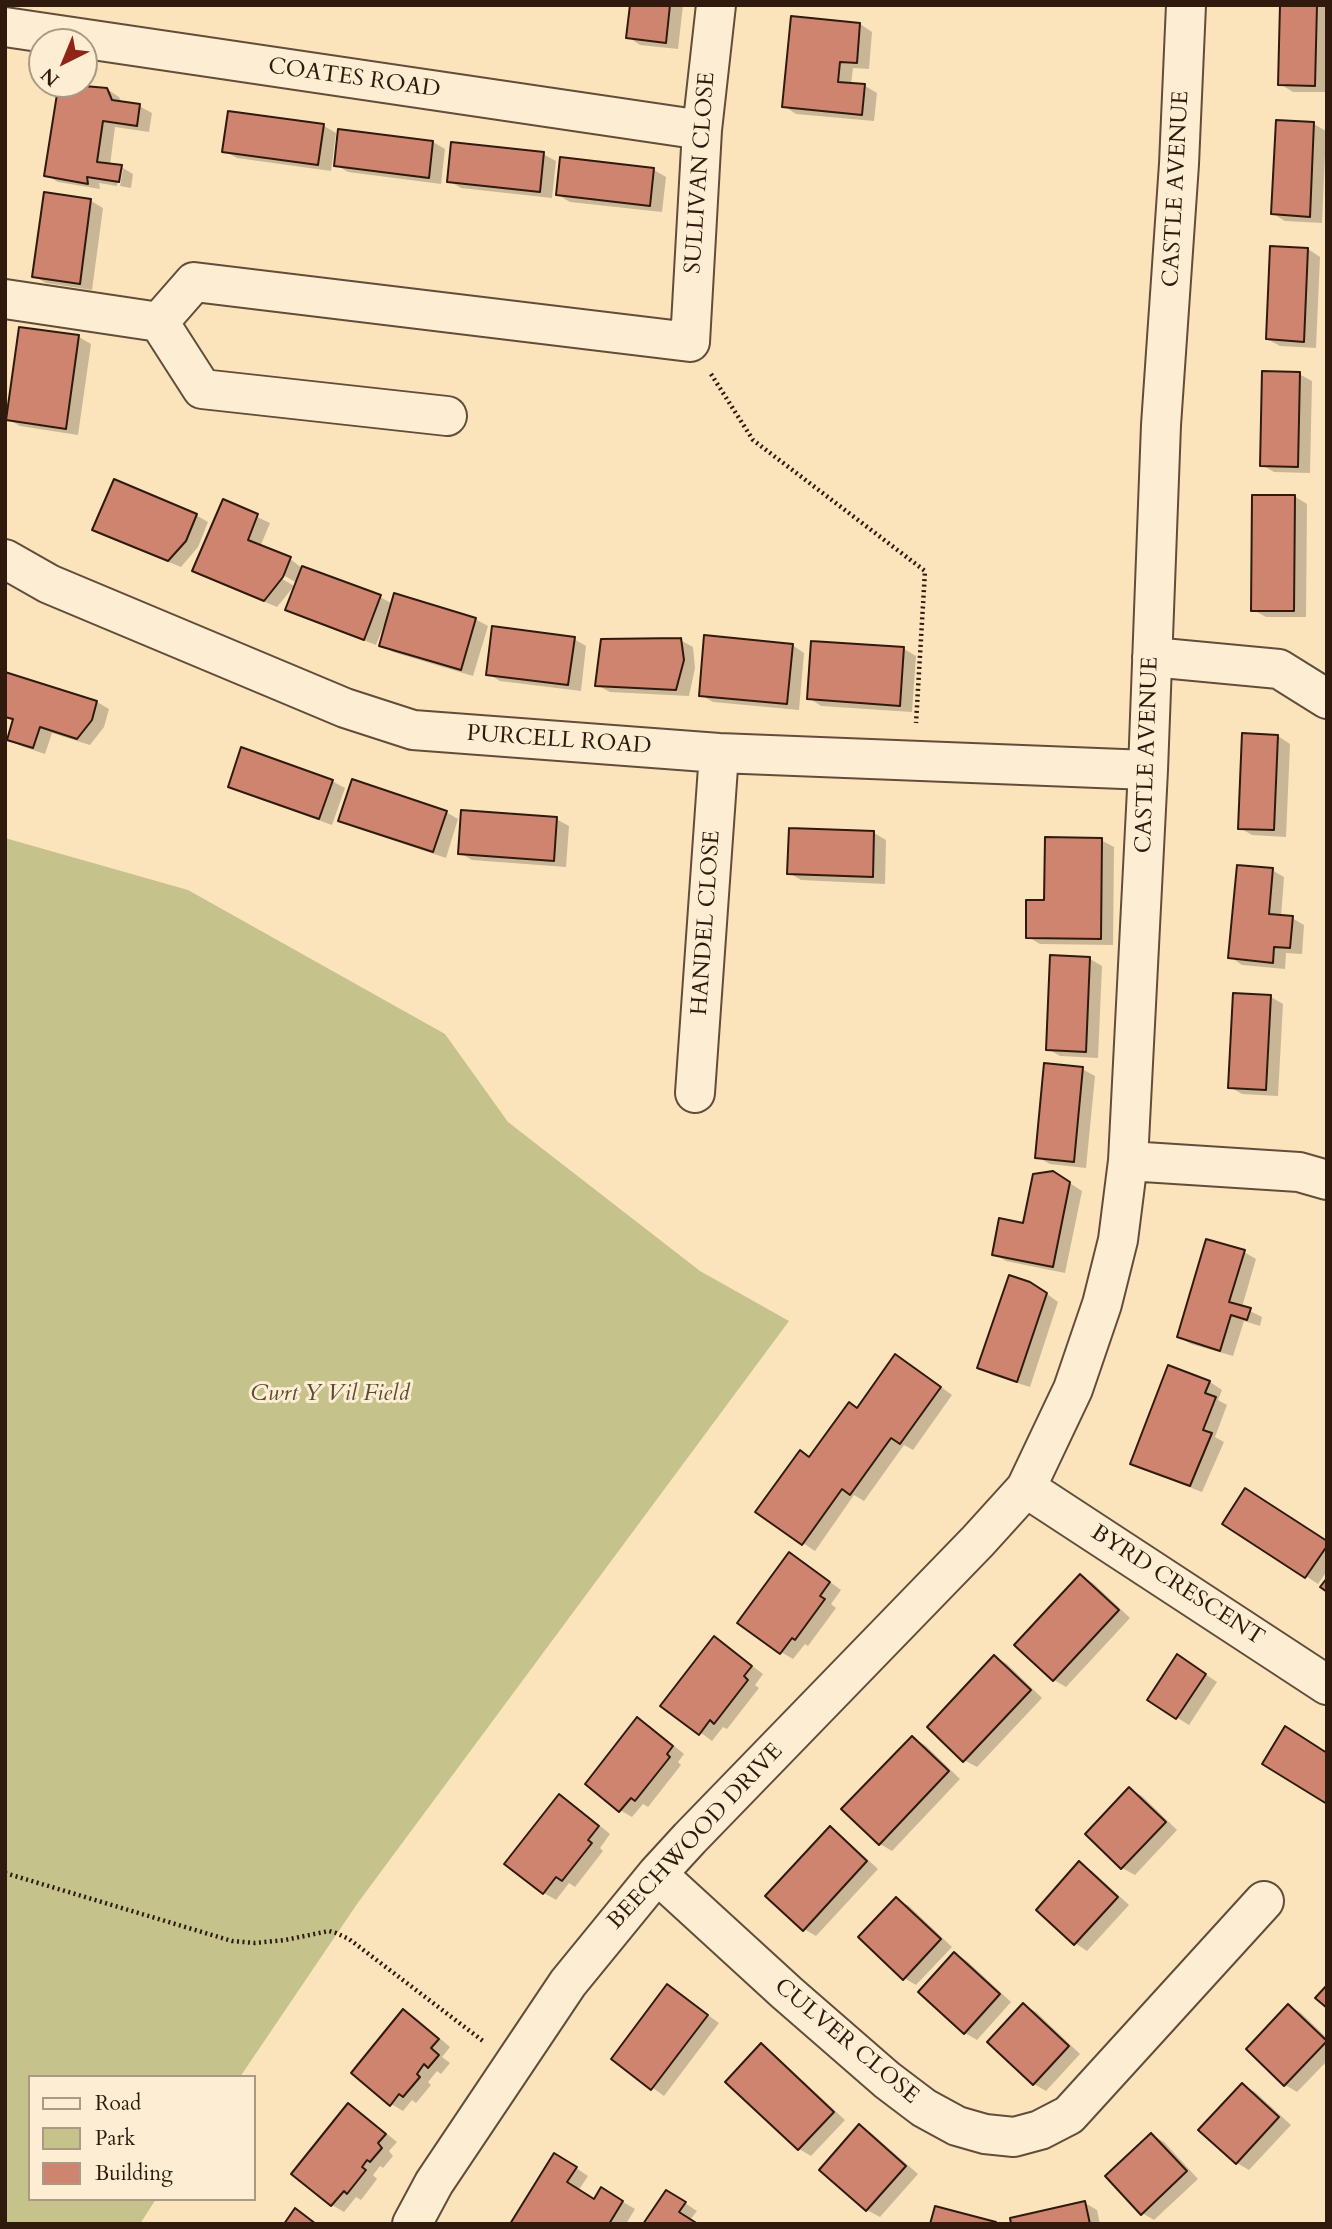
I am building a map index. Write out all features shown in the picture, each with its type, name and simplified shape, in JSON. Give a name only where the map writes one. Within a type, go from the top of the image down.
[{"type":"street","name":"SULLIVAN CLOSE","points":[[690,342],[702,130],[716,5]]},
{"type":"street","name":"CASTLE AVENUE","points":[[1026,1488],[1073,1389],[1102,1304],[1118,1240],[1128,1161],[1148,770],[1161,425],[1179,164],[1186,5]]},
{"type":"street","name":"COATES ROAD","points":[[5,27],[702,130]]},
{"type":"street","points":[[159,322],[194,282],[690,342]]},
{"type":"street","points":[[5,299],[159,322],[202,389],[447,416]]},
{"type":"street","name":"PURCELL ROAD","points":[[5,558],[49,584],[345,708],[413,730],[719,753],[1148,770]]},
{"type":"street","points":[[1152,657],[1279,670],[1327,699]]},
{"type":"street","name":"HANDEL CLOSE","points":[[695,1093],[719,753]]},
{"type":"street","points":[[1128,1161],[1298,1172],[1327,1180]]},
{"type":"street","name":"BYRD CRESCENT","points":[[1026,1488],[1327,1685]]},
{"type":"street","name":"BEECHWOOD DRIVE","points":[[412,2224],[434,2183],[568,1983],[657,1874],[1026,1488]]},
{"type":"street","name":"CULVER CLOSE","points":[[657,1874],[787,1993],[924,2108],[957,2126],[985,2134],[1014,2137],[1040,2130],[1069,2115],[1264,1901]]},
{"type":"path","points":[[690,342],[753,440],[925,571],[913,762]]},
{"type":"path","points":[[5,1873],[232,1941],[255,1943],[329,1931],[336,1933],[349,1939],[491,2046]]},
{"type":"green space","name":"Cwrt Y Vil Field","points":[[5,838],[188,890],[445,1034],[508,1122],[700,1271],[789,1321],[357,1904],[241,2075],[28,2075],[28,2201],[155,2201],[140,2224],[5,2224]]},
{"type":"building","points":[[630,5],[670,5],[666,43],[626,38]]},
{"type":"building","points":[[1280,5],[1317,5],[1315,86],[1278,85]]},
{"type":"building","points":[[791,16],[860,23],[857,63],[840,62],[838,82],[865,84],[862,115],[782,107]]},
{"type":"building","points":[[98,87],[107,88],[112,100],[140,104],[137,126],[103,121],[97,162],[122,165],[119,182],[87,177],[88,184],[44,176],[56,98],[98,98]]},
{"type":"building","points":[[228,111],[324,124],[318,165],[222,152]]},
{"type":"building","points":[[1276,120],[1314,122],[1310,217],[1271,214]]},
{"type":"building","points":[[338,129],[433,141],[429,178],[334,166]]},
{"type":"building","points":[[451,142],[544,152],[540,192],[447,182]]},
{"type":"building","points":[[560,157],[654,168],[650,206],[556,195]]},
{"type":"building","points":[[44,192],[91,199],[80,284],[32,277]]},
{"type":"building","points":[[1270,246],[1308,248],[1304,342],[1266,339]]},
{"type":"building","points":[[19,327],[79,335],[66,429],[6,420]]},
{"type":"building","points":[[1262,371],[1300,372],[1298,467],[1260,466]]},
{"type":"building","points":[[114,479],[197,514],[186,541],[168,561],[92,530]]},
{"type":"building","points":[[1252,495],[1295,495],[1294,611],[1251,611]]},
{"type":"building","points":[[223,499],[258,514],[248,540],[291,557],[283,577],[264,601],[192,571]]},
{"type":"building","points":[[302,566],[381,595],[364,640],[285,610]]},
{"type":"building","points":[[394,593],[476,618],[461,670],[379,646]]},
{"type":"building","points":[[492,626],[575,637],[568,685],[486,675]]},
{"type":"building","points":[[704,635],[793,644],[787,704],[699,696]]},
{"type":"building","points":[[681,638],[684,660],[676,690],[595,686],[601,639]]},
{"type":"building","points":[[811,641],[904,647],[900,706],[807,699]]},
{"type":"building","points":[[5,672],[97,701],[92,720],[77,739],[40,727],[33,748],[7,740],[13,719],[5,717]]},
{"type":"building","points":[[1242,733],[1278,735],[1274,830],[1238,829]]},
{"type":"building","points":[[241,747],[333,780],[319,819],[228,787]]},
{"type":"building","points":[[352,779],[447,811],[433,852],[338,821]]},
{"type":"building","points":[[461,810],[557,817],[554,861],[458,854]]},
{"type":"building","points":[[789,828],[874,831],[873,877],[787,874]]},
{"type":"building","points":[[1045,837],[1102,838],[1101,939],[1026,938],[1026,900],[1044,900]]},
{"type":"building","points":[[1237,865],[1273,868],[1269,914],[1293,916],[1290,948],[1274,947],[1273,963],[1228,958]]},
{"type":"building","points":[[1050,955],[1090,957],[1086,1052],[1046,1050]]},
{"type":"building","points":[[1233,993],[1271,995],[1266,1090],[1228,1088]]},
{"type":"building","points":[[1044,1063],[1083,1067],[1074,1162],[1035,1158]]},
{"type":"building","points":[[1053,1171],[1070,1182],[1053,1267],[992,1255],[999,1218],[1023,1223],[1033,1174]]},
{"type":"building","points":[[1206,1239],[1245,1250],[1229,1302],[1251,1308],[1247,1320],[1231,1315],[1220,1351],[1177,1337]]},
{"type":"building","points":[[1009,1275],[1030,1282],[1047,1293],[1017,1382],[977,1368]]},
{"type":"building","points":[[895,1354],[941,1387],[900,1444],[891,1438],[850,1495],[842,1489],[802,1545],[755,1512],[800,1450],[809,1457],[849,1402],[857,1408]]},
{"type":"building","points":[[1168,1365],[1210,1381],[1205,1393],[1216,1397],[1203,1430],[1212,1433],[1190,1486],[1130,1464]]},
{"type":"building","points":[[1245,1488],[1327,1541],[1327,1546],[1305,1578],[1222,1524]]},
{"type":"building","points":[[789,1552],[830,1582],[820,1596],[825,1599],[795,1640],[792,1638],[780,1654],[737,1623]]},
{"type":"building","points":[[1080,1574],[1119,1610],[1053,1681],[1014,1645]]},
{"type":"building","points":[[1327,1578],[1327,1592],[1320,1587]]},
{"type":"building","points":[[714,1636],[752,1666],[744,1676],[748,1680],[714,1724],[710,1720],[699,1735],[660,1706]]},
{"type":"building","points":[[1177,1654],[1206,1674],[1176,1719],[1147,1700]]},
{"type":"building","points":[[994,1655],[1031,1690],[963,1762],[927,1727]]},
{"type":"building","points":[[637,1717],[673,1746],[667,1754],[670,1757],[635,1801],[631,1798],[619,1812],[585,1784]]},
{"type":"building","points":[[1285,1726],[1327,1753],[1327,1804],[1262,1764]]},
{"type":"building","points":[[912,1736],[949,1771],[879,1845],[841,1809]]},
{"type":"building","points":[[1129,1787],[1166,1822],[1121,1869],[1085,1834]]},
{"type":"building","points":[[559,1794],[599,1826],[588,1840],[592,1843],[562,1881],[556,1877],[543,1894],[504,1864]]},
{"type":"building","points":[[830,1826],[867,1861],[803,1931],[765,1896]]},
{"type":"building","points":[[1079,1861],[1118,1897],[1074,1945],[1036,1910]]},
{"type":"building","points":[[896,1897],[941,1939],[903,1980],[858,1937]]},
{"type":"building","points":[[954,1952],[1000,1994],[964,2034],[918,1992]]},
{"type":"building","points":[[667,1984],[708,2015],[651,2090],[611,2059]]},
{"type":"building","points":[[1327,1985],[1327,2008],[1315,1998]]},
{"type":"building","points":[[1023,2003],[1069,2046],[1033,2085],[987,2042]]},
{"type":"building","points":[[1288,2004],[1327,2041],[1284,2086],[1246,2049]]},
{"type":"building","points":[[403,2009],[439,2039],[431,2048],[439,2055],[428,2068],[424,2064],[417,2074],[420,2077],[403,2097],[399,2094],[390,2106],[351,2073]]},
{"type":"building","points":[[761,2043],[834,2112],[798,2150],[725,2082]]},
{"type":"building","points":[[1242,2083],[1279,2117],[1236,2164],[1198,2130]]},
{"type":"building","points":[[348,2103],[386,2134],[378,2143],[382,2148],[362,2167],[366,2170],[347,2194],[344,2191],[331,2206],[291,2174]]},
{"type":"building","points":[[859,2124],[906,2166],[866,2211],[819,2170]]},
{"type":"building","points":[[1151,2133],[1187,2171],[1141,2215],[1105,2176]]},
{"type":"building","points":[[554,2153],[577,2167],[567,2182],[594,2199],[601,2187],[623,2201],[609,2224],[510,2224]]},
{"type":"building","points":[[666,2190],[686,2202],[679,2212],[698,2224],[643,2224]]},
{"type":"building","points":[[1085,2201],[1090,2224],[1011,2224],[1010,2218]]},
{"type":"building","points":[[935,2206],[996,2222],[930,2224]]},
{"type":"building","points":[[295,2208],[316,2224],[284,2224]]}]
